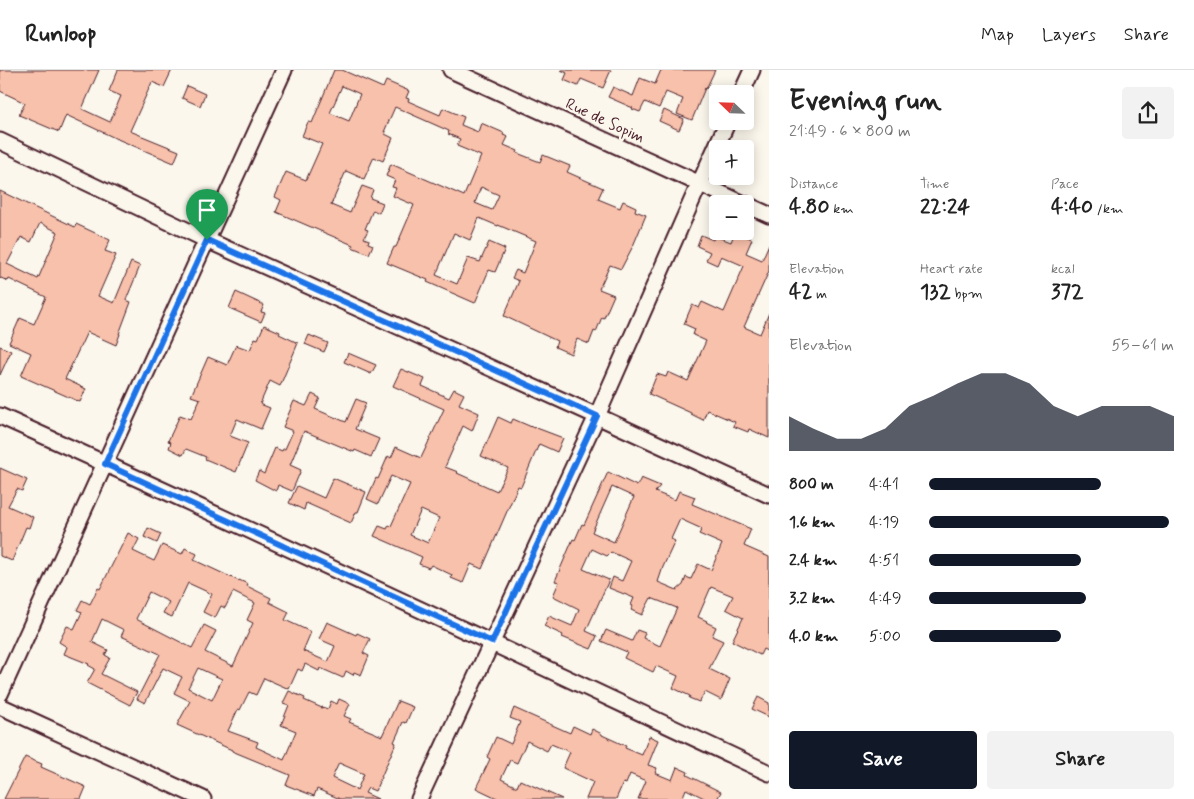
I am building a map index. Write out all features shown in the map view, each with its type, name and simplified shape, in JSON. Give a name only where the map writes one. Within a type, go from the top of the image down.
[{"type":"street","points":[[0,694],[284,70]]},
{"type":"street","name":"Rue de Sopim","points":[[451,70],[725,195]]},
{"type":"street","points":[[745,85],[752,70]]},
{"type":"street","points":[[418,799],[597,416],[724,130]]},
{"type":"street","points":[[0,141],[207,240],[597,416],[769,496]]},
{"type":"street","name":"Rue de Sopim","points":[[754,208],[769,215]]},
{"type":"street","points":[[0,416],[492,642],[769,773]]},
{"type":"street","points":[[0,706],[203,799]]},
{"type":"building","points":[[0,70],[99,70],[82,109],[110,122],[121,96],[109,91],[118,70],[172,70],[164,87],[152,82],[130,131],[179,151],[174,163],[66,115],[59,132],[19,115],[25,103],[0,91]]},
{"type":"building","points":[[334,70],[342,70],[383,88],[386,81],[409,91],[406,98],[409,99],[408,101],[440,115],[443,108],[464,117],[461,125],[478,132],[481,123],[504,133],[503,135],[508,137],[504,145],[518,151],[517,153],[540,162],[543,155],[570,166],[567,172],[603,188],[598,199],[620,208],[623,201],[636,207],[635,211],[646,215],[621,269],[610,265],[599,289],[614,295],[604,318],[602,317],[589,344],[577,339],[571,354],[555,347],[557,341],[504,316],[519,281],[512,278],[516,270],[523,273],[536,241],[498,225],[479,218],[470,240],[454,233],[436,275],[457,284],[468,258],[480,262],[489,242],[505,249],[495,272],[489,270],[475,303],[387,263],[414,205],[393,196],[396,188],[392,187],[395,180],[386,176],[391,164],[464,196],[481,156],[457,146],[460,139],[448,134],[449,131],[395,107],[384,132],[393,138],[383,161],[374,157],[364,179],[346,171],[331,205],[350,213],[362,186],[373,190],[370,198],[383,203],[379,213],[373,210],[365,229],[368,230],[364,238],[373,245],[369,254],[352,247],[353,245],[276,212],[281,200],[275,197],[286,172],[306,180],[322,144],[302,136],[308,122],[312,123]],"holes":[[[342,86],[360,94],[349,121],[330,113]],[[481,187],[499,195],[492,210],[475,203]]]},
{"type":"building","points":[[561,70],[611,70],[603,88],[581,79],[578,86],[564,80],[567,73]]},
{"type":"building","points":[[661,70],[715,70],[705,88],[692,120],[677,114],[683,99],[666,92],[659,108],[645,102],[640,112],[608,97],[613,87],[633,96],[640,78],[655,84]]},
{"type":"building","points":[[187,86],[205,94],[200,106],[182,98]]},
{"type":"building","points":[[664,110],[684,119],[679,130],[659,121]]},
{"type":"building","points":[[0,191],[75,227],[76,224],[110,240],[105,251],[116,255],[98,296],[114,303],[131,262],[140,266],[126,300],[131,302],[116,345],[87,332],[65,379],[86,389],[80,402],[21,376],[31,353],[9,343],[20,318],[34,324],[46,297],[9,279],[8,281],[0,279]],"holes":[[[40,223],[58,232],[38,279],[7,264],[21,237],[31,242]]]},
{"type":"building","points":[[701,235],[709,240],[726,240],[731,242],[732,240],[752,240],[746,253],[762,260],[769,244],[769,271],[744,327],[760,334],[769,313],[769,438],[749,429],[748,432],[733,426],[735,422],[707,410],[703,420],[649,394],[657,374],[666,377],[668,372],[688,381],[706,341],[693,335],[695,329],[684,324],[692,305],[699,308],[702,302],[724,312],[744,266],[721,256],[717,265],[706,260],[710,252],[697,246]]},
{"type":"building","points":[[236,292],[264,305],[261,312],[265,313],[261,322],[229,308]]},
{"type":"building","points":[[264,325],[298,343],[280,386],[270,381],[260,404],[270,408],[261,429],[237,419],[230,436],[248,443],[236,472],[186,449],[183,455],[169,448],[171,442],[168,441],[180,415],[191,419],[200,399],[191,396],[208,357],[227,365],[236,345],[250,350],[255,338],[258,339]]},
{"type":"building","points":[[309,335],[328,343],[324,352],[305,344]]},
{"type":"building","points":[[0,346],[11,351],[0,375]]},
{"type":"building","points":[[348,353],[376,365],[371,374],[344,362]]},
{"type":"building","points":[[401,369],[425,379],[422,386],[449,398],[454,389],[464,394],[459,404],[479,413],[472,431],[463,426],[445,467],[497,491],[508,468],[481,456],[498,417],[511,423],[513,419],[563,438],[557,452],[539,444],[521,487],[518,486],[482,569],[471,564],[463,583],[451,578],[452,575],[431,565],[429,568],[419,564],[422,557],[374,536],[379,526],[387,529],[389,525],[391,526],[410,484],[391,476],[378,504],[367,499],[388,456],[391,458],[396,447],[421,458],[444,409],[393,386]],"holes":[[[421,510],[439,518],[428,543],[410,535]]]},
{"type":"building","points":[[312,394],[320,398],[315,409],[346,422],[356,399],[366,403],[355,429],[379,439],[371,457],[304,431],[290,465],[301,470],[292,491],[278,485],[276,491],[255,480],[259,471],[264,474],[275,448],[282,451],[285,449],[293,431],[283,427],[294,401],[306,406]]},
{"type":"building","points":[[0,468],[27,480],[22,491],[17,489],[8,506],[33,517],[29,528],[26,527],[12,561],[0,556]]},
{"type":"building","points":[[608,472],[637,486],[641,478],[660,486],[655,492],[675,500],[679,491],[695,497],[692,504],[751,529],[744,546],[769,557],[769,652],[763,649],[760,655],[732,641],[743,618],[726,609],[733,596],[711,587],[698,617],[716,627],[712,636],[723,641],[709,669],[730,679],[721,700],[705,692],[699,702],[689,698],[690,696],[673,688],[678,676],[656,666],[653,672],[624,658],[627,652],[601,641],[606,630],[632,641],[637,630],[645,633],[643,638],[660,646],[677,608],[651,598],[642,615],[631,610],[634,598],[609,588],[613,577],[622,581],[631,561],[611,552],[607,556],[592,549],[583,569],[609,580],[586,631],[597,636],[591,649],[562,637],[563,635],[544,626],[549,616],[572,626],[579,609],[553,596],[559,582],[555,581],[573,539],[575,540],[582,524],[584,525]],"holes":[[[612,487],[634,497],[614,542],[592,532]],[[680,519],[702,529],[699,534],[722,544],[711,570],[698,564],[691,579],[686,577],[683,585],[677,590],[658,582],[675,541],[671,539]]]},
{"type":"building","points":[[333,478],[366,492],[358,512],[356,512],[351,523],[306,503],[304,510],[289,503],[297,486],[324,498]]},
{"type":"building","points":[[148,528],[161,534],[157,543],[144,537]]},
{"type":"building","points":[[128,533],[139,539],[133,551],[154,561],[162,545],[182,554],[185,548],[197,554],[194,560],[248,584],[247,586],[271,598],[269,602],[289,612],[285,620],[311,632],[303,651],[328,662],[335,646],[319,639],[327,622],[370,639],[363,653],[369,656],[361,675],[354,672],[353,675],[346,671],[343,678],[320,668],[319,671],[305,664],[302,671],[298,669],[289,689],[264,678],[256,695],[249,692],[240,710],[238,709],[228,731],[258,742],[256,747],[284,760],[296,731],[281,725],[289,705],[283,703],[289,691],[322,708],[328,709],[331,701],[337,704],[339,699],[350,704],[344,716],[351,719],[349,722],[382,736],[398,701],[413,707],[406,723],[403,722],[375,791],[368,788],[365,793],[378,799],[340,799],[317,789],[314,796],[286,785],[290,775],[232,751],[177,725],[190,701],[174,693],[182,677],[163,668],[145,703],[137,699],[160,654],[121,636],[124,630],[102,619],[92,642],[108,650],[105,655],[110,658],[101,674],[137,692],[130,705],[87,683],[95,669],[89,664],[64,654],[67,647],[59,642],[67,626],[74,629],[82,612],[77,610],[82,600],[90,604],[98,588],[100,589]],"holes":[[[188,583],[212,594],[203,612],[215,618],[221,606],[225,608],[233,592],[255,603],[247,620],[253,623],[233,666],[205,652],[216,631],[204,625],[192,648],[136,619],[149,592],[169,602],[163,613],[172,617]],[[198,668],[222,679],[212,700],[188,688]],[[339,763],[364,774],[357,790],[332,778]]]},
{"type":"building","points":[[758,697],[769,703],[769,717],[752,709]]},
{"type":"building","points":[[514,708],[570,733],[573,726],[590,734],[592,729],[626,746],[625,748],[642,755],[649,736],[658,740],[648,765],[657,768],[655,773],[672,780],[677,767],[688,772],[687,775],[721,792],[717,799],[706,799],[686,789],[682,799],[638,799],[646,781],[630,774],[626,784],[623,783],[616,799],[586,799],[593,782],[563,768],[570,752],[551,744],[547,751],[527,741],[517,763],[510,760],[501,779],[517,787],[520,780],[562,799],[499,799],[476,788],[490,759],[487,757],[496,737],[511,744],[520,722],[510,718]]},
{"type":"building","points":[[25,757],[42,764],[41,767],[86,787],[81,799],[4,799]]},
{"type":"route","points":[[207,240],[597,416],[492,642],[105,464],[207,240]]}]
